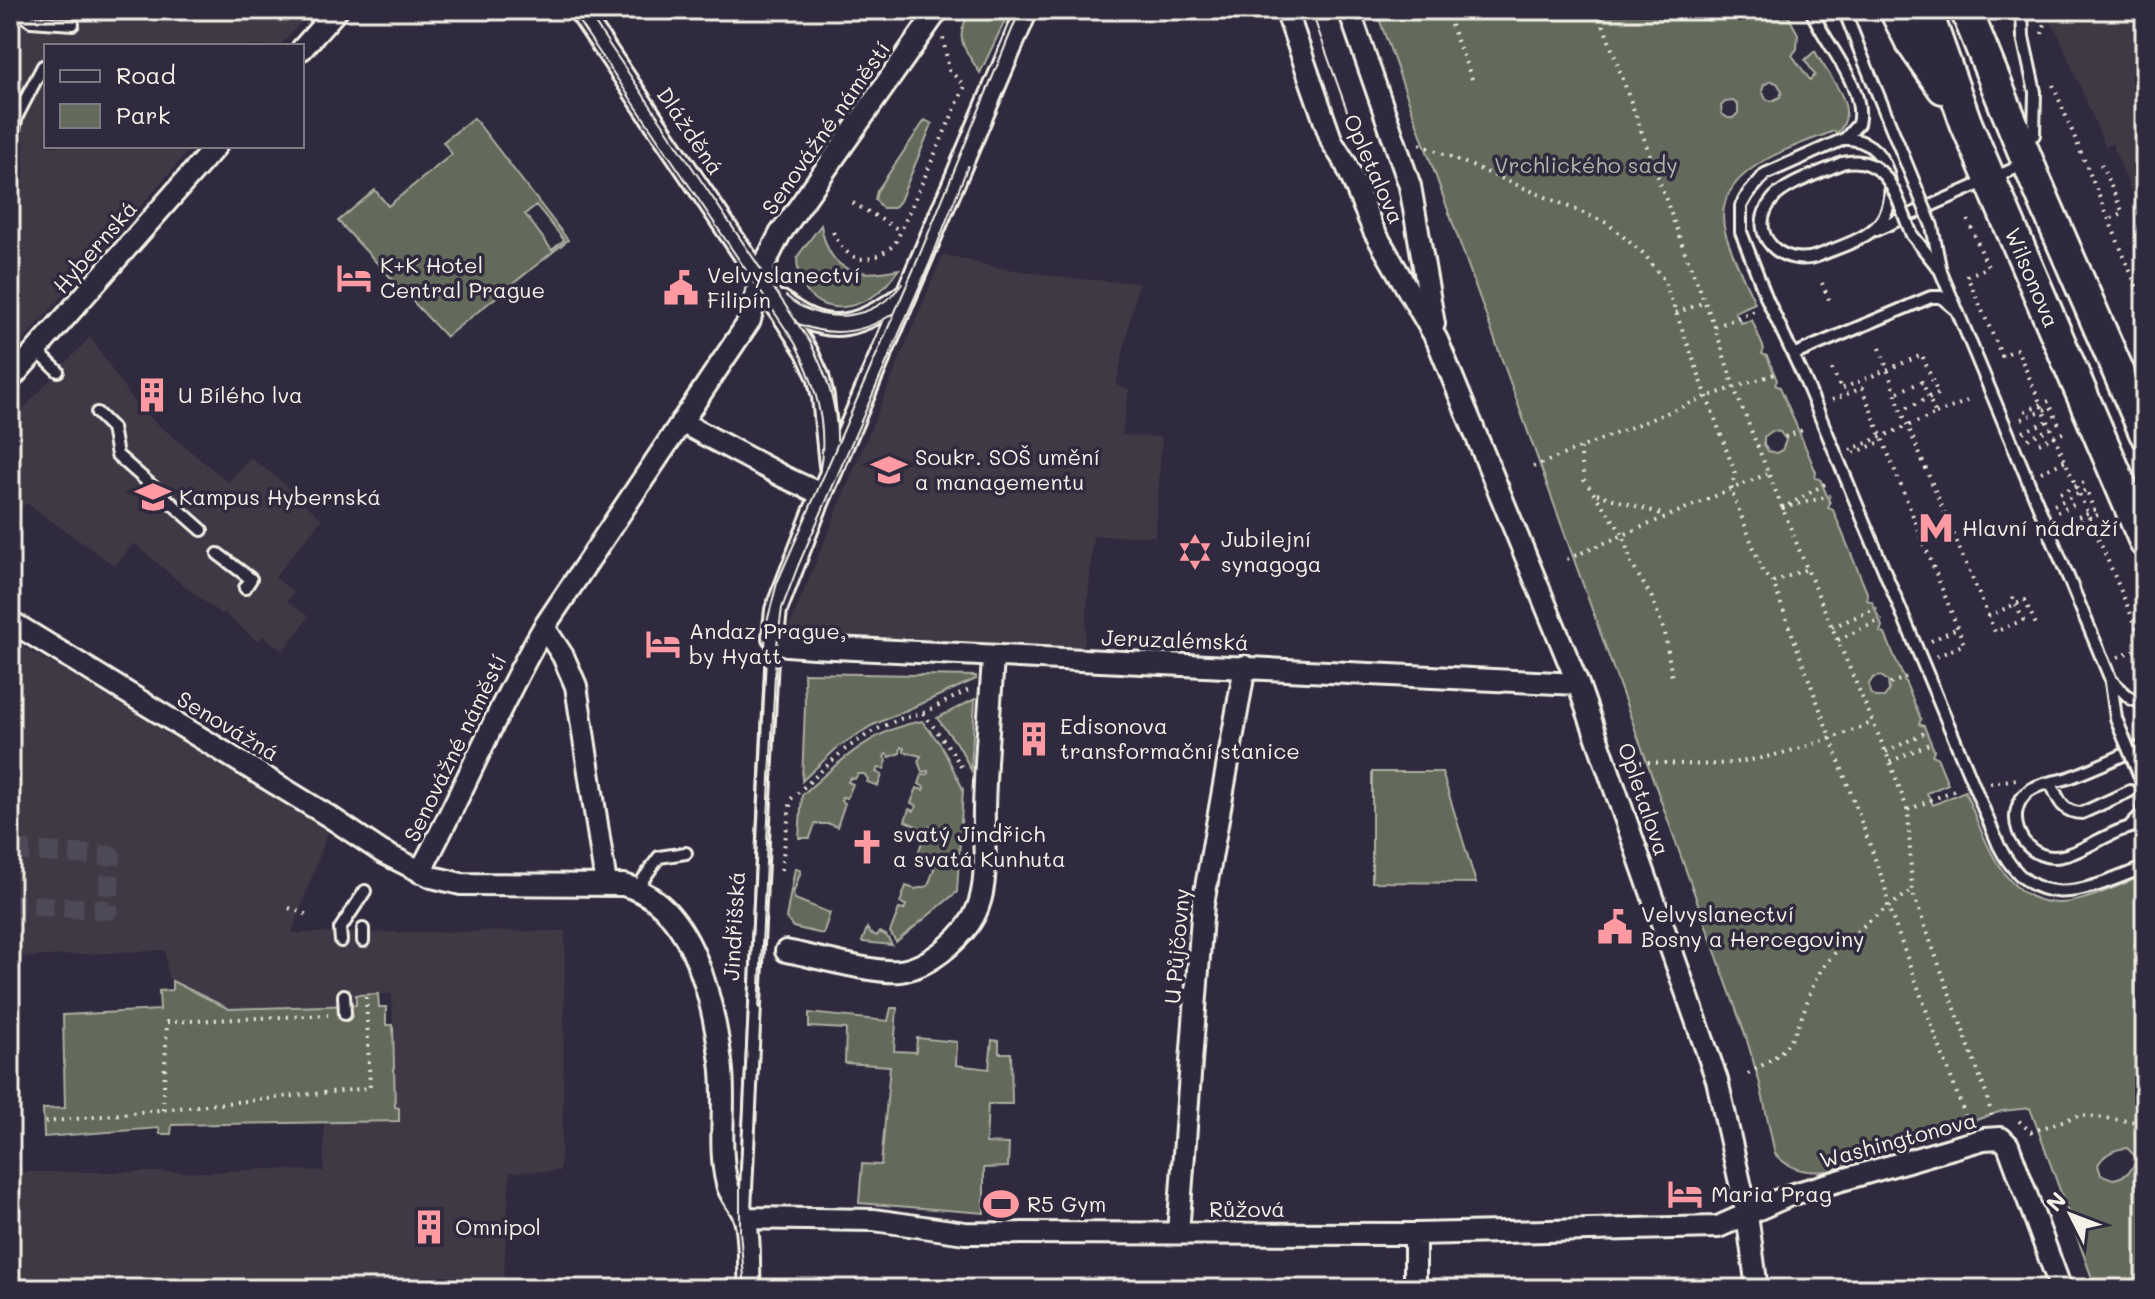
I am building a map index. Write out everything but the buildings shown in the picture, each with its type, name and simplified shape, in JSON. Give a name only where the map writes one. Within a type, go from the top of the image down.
[{"type":"main road","points":[[1895,10],[1911,42],[1966,123]]},
{"type":"main road","name":"Wilsonova","points":[[1926,10],[1966,123],[2145,542]]},
{"type":"main road","name":"Wilsonova","points":[[1966,10],[2145,433]]},
{"type":"main road","points":[[1987,10],[2034,135],[2047,207]]},
{"type":"street","points":[[304,47],[337,10]]},
{"type":"street","name":"Dlážděná","points":[[579,10],[761,279]]},
{"type":"street","points":[[773,637],[776,610],[821,494],[1027,10]]},
{"type":"street","name":"Opletalova","points":[[1286,10],[1332,142],[1346,164],[1374,231],[1437,340],[1578,684],[1717,1080],[1747,1214],[1757,1289]]},
{"type":"street","name":"Opletalova","points":[[1349,10],[1410,186],[1437,340]]},
{"type":"street","name":"Senovážné náměstí","points":[[606,884],[461,884],[420,872],[517,672],[750,320],[768,255],[780,234],[936,14]]},
{"type":"street","name":"Hybernská","points":[[10,380],[214,148]]},
{"type":"street","points":[[761,279],[792,311],[816,323],[831,326],[858,322],[876,314],[909,291]]},
{"type":"street","points":[[761,279],[793,327],[818,376],[831,471]]},
{"type":"street","points":[[681,422],[821,494]]},
{"type":"street","name":"Senovážná","points":[[10,621],[382,852],[420,872]]},
{"type":"street","points":[[544,627],[563,656],[576,686],[606,884],[637,888]]},
{"type":"street","name":"Jeruzalémská","points":[[773,637],[787,645],[993,658],[1245,666],[1578,684]]},
{"type":"street","points":[[786,951],[899,971],[933,958],[974,917],[981,899],[983,880],[993,658]]},
{"type":"street","name":"U Půjčovny","points":[[1178,1233],[1203,904],[1245,666]]},
{"type":"street","name":"Jindřišská","points":[[637,888],[651,897],[676,922],[696,955],[722,1064],[721,1123],[727,1186],[745,1218],[750,1289]]},
{"type":"street","name":"Washingtonova","points":[[1747,1214],[1790,1195],[1984,1139],[2001,1138],[2008,1145],[2061,1289]]},
{"type":"street","name":"Růžová","points":[[745,1218],[874,1220],[965,1233],[1415,1234],[1718,1227],[1747,1214]]},
{"type":"street","points":[[1415,1234],[1415,1289]]},
{"type":"lane","points":[[16,10],[31,21],[73,24]]},
{"type":"lane","points":[[1811,10],[1839,58],[1859,106],[1858,124],[1844,139],[1765,174],[1741,206],[1741,232],[1764,304],[1795,354],[2004,856],[2024,878],[2061,892],[2087,890],[2145,867]]},
{"type":"lane","points":[[1844,10],[1932,226],[1941,272],[2111,680],[2116,718],[2145,789]]},
{"type":"lane","points":[[2022,10],[2023,37],[2035,92],[2034,135]]},
{"type":"lane","points":[[10,147],[17,116],[43,66]]},
{"type":"lane","points":[[1941,272],[1912,235],[1890,182],[1866,161],[1842,163],[1774,196],[1764,215],[1762,225],[1765,236],[1780,254],[1803,260],[1867,234],[2025,165],[2002,114]]},
{"type":"lane","points":[[1844,139],[1864,141],[1873,147],[1890,177],[1889,207],[1876,227],[1867,234]]},
{"type":"lane","points":[[1795,354],[1931,297],[1945,299],[1960,317]]},
{"type":"lane","points":[[36,350],[58,371]]},
{"type":"lane","points":[[97,413],[112,428],[117,455],[202,530]]},
{"type":"lane","points":[[218,554],[251,579],[245,588]]},
{"type":"lane","name":"Jindřišská","points":[[745,1218],[773,637]]},
{"type":"lane","points":[[2111,680],[2131,699],[2145,703]]},
{"type":"lane","points":[[2145,745],[2069,779],[2031,789],[2019,803],[2015,821],[2020,837],[2034,850],[2048,856],[2064,855],[2130,826],[2145,825]]},
{"type":"lane","points":[[2051,783],[2061,804],[2074,813],[2082,813],[2130,791]]},
{"type":"lane","points":[[2130,826],[2141,815],[2145,805]]},
{"type":"lane","points":[[637,888],[659,857],[686,853]]},
{"type":"lane","points":[[341,941],[340,929],[365,891]]},
{"type":"lane","points":[[344,995],[345,1014]]},
{"type":"path","points":[[1370,20],[1395,10]]},
{"type":"path","points":[[1445,10],[1474,84]]},
{"type":"path","points":[[1598,10],[1715,327],[1734,388],[1908,811],[1912,891],[1987,1096],[1992,1120]]},
{"type":"path","points":[[2023,37],[2038,48],[2049,10]]},
{"type":"path","points":[[833,232],[844,249],[856,258],[866,260],[881,256],[895,244],[965,86],[949,70],[946,44],[936,14]]},
{"type":"path","points":[[2049,77],[2145,307]]},
{"type":"path","points":[[1417,144],[1424,144],[1621,232],[1664,280],[1735,473],[1731,490],[1764,574],[1773,582],[1885,886],[1888,906],[1969,1127]]},
{"type":"path","points":[[2101,164],[2123,213],[2109,219]]},
{"type":"path","points":[[853,203],[901,231]]},
{"type":"path","points":[[1968,220],[1988,267],[1967,276],[2002,356],[2017,349],[2145,647]]},
{"type":"path","points":[[1822,283],[1830,302]]},
{"type":"path","points":[[1676,313],[1705,302]]},
{"type":"path","points":[[1715,327],[1764,304]]},
{"type":"path","points":[[1889,369],[1880,348],[1901,410],[1995,632],[2023,620],[2011,593]]},
{"type":"path","points":[[1844,395],[1839,384],[1834,373],[1832,369],[1841,389],[1852,385],[1922,355],[1938,394],[1901,410]]},
{"type":"path","points":[[1533,467],[1706,397],[1775,374]]},
{"type":"path","points":[[1895,393],[1922,382],[1936,414]]},
{"type":"path","points":[[1824,403],[1862,388],[1964,644],[1932,659]]},
{"type":"path","points":[[2025,411],[2054,399]]},
{"type":"path","points":[[1843,453],[1967,401]]},
{"type":"path","points":[[2028,439],[2062,424],[2055,418],[2051,407],[2039,411]]},
{"type":"path","points":[[2044,423],[2064,415]]},
{"type":"path","points":[[1785,437],[1803,430]]},
{"type":"path","points":[[2039,443],[2067,431]]},
{"type":"path","points":[[1580,448],[1584,480],[1623,534],[1631,563],[1652,598],[1665,633],[1672,678]]},
{"type":"path","points":[[1567,559],[1768,473]]},
{"type":"path","points":[[2060,493],[2089,480]]},
{"type":"path","points":[[1783,508],[1825,484]]},
{"type":"path","points":[[2078,494],[2051,506],[2092,488]]},
{"type":"path","points":[[2083,515],[2094,510],[2086,490]]},
{"type":"path","points":[[1596,494],[1667,516]]},
{"type":"path","points":[[1783,508],[1830,496]]},
{"type":"path","points":[[2074,525],[2102,513]]},
{"type":"path","points":[[1773,582],[1807,569]]},
{"type":"path","points":[[1988,616],[2025,600],[2037,627]]},
{"type":"path","points":[[1832,627],[1877,608]]},
{"type":"path","points":[[1838,640],[1882,619]]},
{"type":"path","points":[[1890,684],[1906,677]]},
{"type":"path","points":[[781,872],[791,799],[854,744],[900,719],[923,713],[970,690]]},
{"type":"path","points":[[923,713],[966,775]]},
{"type":"path","points":[[1640,762],[1737,763],[1830,738],[1873,722]]},
{"type":"path","points":[[1886,752],[1926,732]]},
{"type":"path","points":[[1890,762],[1931,743]]},
{"type":"path","points":[[1908,811],[1965,786]]},
{"type":"path","points":[[1748,1074],[1770,1060],[1788,1043],[1826,963],[1888,906],[1912,891]]},
{"type":"path","points":[[289,908],[308,915]]},
{"type":"path","points":[[45,1122],[370,1088],[366,995]]},
{"type":"path","points":[[163,1110],[167,1022],[367,1013]]},
{"type":"path","points":[[2016,1119],[2031,1132],[2080,1115],[2145,1123]]},
{"type":"path","points":[[1980,1123],[2004,1119]]},
{"type":"shaded area","points":[[10,10],[311,10],[282,44],[44,44],[44,148],[191,148],[10,356]]},
{"type":"shaded area","points":[[2044,10],[2145,10],[2145,225],[2112,144],[2105,146],[2059,36]]},
{"type":"shaded area","points":[[943,254],[995,267],[1066,278],[1138,283],[1116,385],[1129,389],[1122,435],[1162,437],[1155,536],[1093,536],[1082,649],[792,639],[789,627]]},
{"type":"shaded area","name":"Kampus Hybernská","points":[[90,337],[138,408],[228,482],[250,458],[275,476],[322,519],[275,577],[294,593],[287,601],[309,617],[283,651],[263,636],[258,642],[134,543],[115,566],[26,503],[18,511],[10,505],[10,423]]},
{"type":"shaded area","points":[[10,639],[330,826],[292,933],[565,931],[560,1171],[510,1172],[503,1289],[10,1289],[10,1172],[324,1171],[324,1123],[399,1121],[399,1108],[395,1108],[392,994],[357,995],[357,1005],[229,1009],[168,978],[165,950],[10,958]]},
{"type":"green space","points":[[972,10],[1010,10],[980,73],[962,42],[963,28]]},
{"type":"green space","name":"Vrchlického sady","points":[[1376,10],[1785,10],[1798,34],[1797,49],[1792,55],[1810,80],[1815,75],[1805,60],[1815,51],[1834,81],[1845,103],[1846,114],[1844,124],[1836,134],[1834,131],[1796,145],[1756,165],[1740,178],[1728,194],[1723,213],[1726,235],[1755,303],[1735,312],[1741,323],[1752,320],[1764,349],[1762,354],[1767,356],[1777,380],[1775,385],[1780,387],[1816,472],[1815,478],[1820,479],[1830,503],[1828,508],[1833,510],[1868,595],[1867,600],[1872,602],[1882,626],[1880,632],[1885,634],[1921,719],[1919,724],[1924,726],[1934,750],[1932,755],[1937,757],[1948,784],[1927,793],[1933,805],[1965,791],[2000,868],[2013,884],[2029,896],[2048,902],[2070,902],[2145,875],[2145,936],[2139,937],[2134,945],[2138,953],[2145,954],[2145,1289],[2096,1289],[2030,1108],[2002,1111],[1830,1171],[1800,1170],[1775,1154],[1746,1037]],"holes":[[[1771,81],[1777,83],[1782,91],[1780,97],[1772,101],[1766,99],[1762,91],[1764,85]],[[1733,101],[1738,105],[1738,113],[1733,118],[1722,114],[1721,106]],[[1772,431],[1780,432],[1786,440],[1782,450],[1776,453],[1768,451],[1764,437]],[[1881,676],[1888,681],[1889,691],[1884,697],[1876,697],[1870,693],[1869,684],[1873,678]],[[2127,1148],[2136,1157],[2131,1169],[2113,1179],[2101,1175],[2100,1161]]]},
{"type":"green space","points":[[474,118],[568,240],[446,337],[338,221],[375,190],[388,206],[452,154],[443,142]],"holes":[[[536,205],[564,240],[552,250],[525,214]]]},
{"type":"green space","points":[[925,120],[932,124],[900,201],[894,208],[882,208],[875,199],[877,191]]},
{"type":"green space","points":[[821,225],[831,254],[847,269],[870,273],[899,269],[880,291],[858,304],[831,307],[820,303],[803,286],[797,257]]},
{"type":"green space","points":[[804,673],[976,676],[976,679],[871,726],[838,747],[802,781]]},
{"type":"green space","points":[[975,699],[971,770],[960,748],[937,718]]},
{"type":"green space","points":[[922,721],[941,745],[963,789],[957,892],[896,942],[890,932],[899,909],[904,910],[906,905],[900,903],[906,886],[915,889],[928,886],[934,869],[917,856],[925,834],[931,831],[929,827],[923,829],[905,821],[909,809],[914,811],[917,806],[911,803],[917,788],[923,790],[924,787],[919,784],[922,775],[928,774],[928,771],[922,772],[918,761],[921,756],[904,752],[901,747],[900,753],[890,757],[886,754],[884,769],[878,768],[876,772],[882,775],[878,786],[867,782],[864,774],[850,778],[848,782],[853,784],[847,798],[842,797],[841,801],[845,803],[837,827],[815,824],[810,838],[799,838],[802,795],[872,739],[887,731]]},
{"type":"green space","points":[[1372,772],[1442,772],[1476,883],[1372,882]]},
{"type":"green space","points":[[795,868],[801,871],[793,894],[795,899],[830,913],[823,934],[793,927],[786,918]]},
{"type":"green space","points":[[867,928],[877,936],[879,932],[886,935],[892,945],[862,942]]},
{"type":"green space","points":[[172,981],[229,1009],[356,1005],[356,995],[378,994],[379,1007],[386,1007],[386,1025],[393,1025],[395,1107],[399,1108],[399,1121],[172,1125],[171,1134],[160,1134],[159,1128],[44,1137],[43,1109],[65,1108],[63,1015],[160,1010],[159,991],[172,990]]},
{"type":"green space","points":[[891,1008],[897,1008],[894,1051],[916,1052],[917,1038],[957,1042],[956,1065],[989,1069],[992,1040],[999,1041],[999,1053],[1011,1053],[1012,1104],[988,1104],[986,1143],[1009,1144],[1008,1167],[984,1168],[984,1213],[859,1203],[862,1164],[881,1165],[890,1066],[845,1063],[846,1029],[809,1027],[809,1013],[888,1021]]},
{"type":"tunnel","points":[[10,850],[111,856],[108,910],[10,904]]},
{"type":"tram line","points":[[571,10],[795,343],[809,374],[818,406],[822,440],[819,473]]},
{"type":"tram line","points":[[586,10],[810,342],[830,390],[837,440]]},
{"type":"tram line","points":[[745,1289],[740,1231],[740,1176],[766,626],[777,583],[915,266],[1020,10]]},
{"type":"tram line","points":[[1311,10],[1350,119]]},
{"type":"tram line","points":[[759,1008],[776,653],[782,608],[929,265],[968,166]]},
{"type":"tram line","points":[[786,296],[815,312],[846,316],[877,306],[902,284]]},
{"type":"tram line","points":[[796,323],[822,331],[846,332],[871,326],[894,313]]},
{"type":"place","name":"K+K Hotel Central Prague","points":[[354,278]]},
{"type":"place","name":"Velvyslanectví Filipín","points":[[681,288]]},
{"type":"place","name":"U Bílého lva","points":[[152,395]]},
{"type":"place","name":"Soukr. SOŠ umění a managementu","points":[[889,470]]},
{"type":"place","name":"Kampus Hybernská","points":[[153,497]]},
{"type":"place","name":"Hlavní nádraží","points":[[1936,528]]},
{"type":"place","name":"Jubilejní synagoga","points":[[1195,552]]},
{"type":"place","name":"Andaz Prague, by Hyatt","points":[[663,644]]},
{"type":"place","name":"Edisonova transformační stanice","points":[[1034,739]]},
{"type":"place","name":"svatý Jindřich a svatá Kunhuta","points":[[867,847]]},
{"type":"place","name":"Velvyslanectví Bosny a Hercegoviny","points":[[1615,927]]},
{"type":"place","name":"Maria Prag","points":[[1685,1194]]},
{"type":"place","name":"R5 Gym","points":[[1001,1204]]},
{"type":"place","name":"Omnipol","points":[[429,1227]]}]
